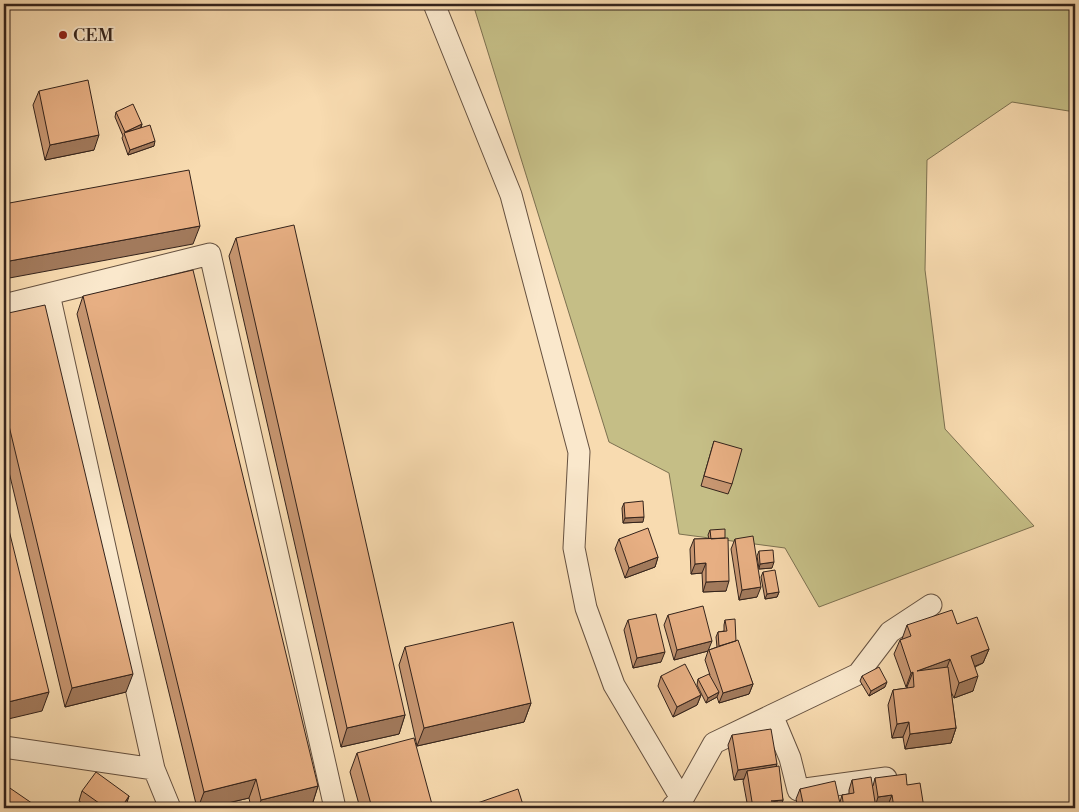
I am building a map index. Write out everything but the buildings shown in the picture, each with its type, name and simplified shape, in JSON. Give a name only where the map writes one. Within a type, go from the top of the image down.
[{"type":"street","points":[[434,4],[511,195],[579,452],[574,548],[586,608],[614,685],[679,806]]},
{"type":"street","points":[[4,305],[210,254],[334,808]]},
{"type":"street","points":[[48,294],[154,769],[170,808]]},
{"type":"street","points":[[679,806],[714,743],[858,674],[890,632],[931,604]]},
{"type":"street","points":[[772,715],[790,758],[798,790],[886,778]]},
{"type":"street","points":[[4,747],[154,769]]},
{"type":"shaded area","points":[[473,4],[1075,4],[1075,112],[1012,102],[927,160],[925,270],[945,429],[1034,526],[819,607],[785,548],[679,534],[669,473],[609,442]]},
{"type":"place","name":"CEM","points":[[63,35]]}]
